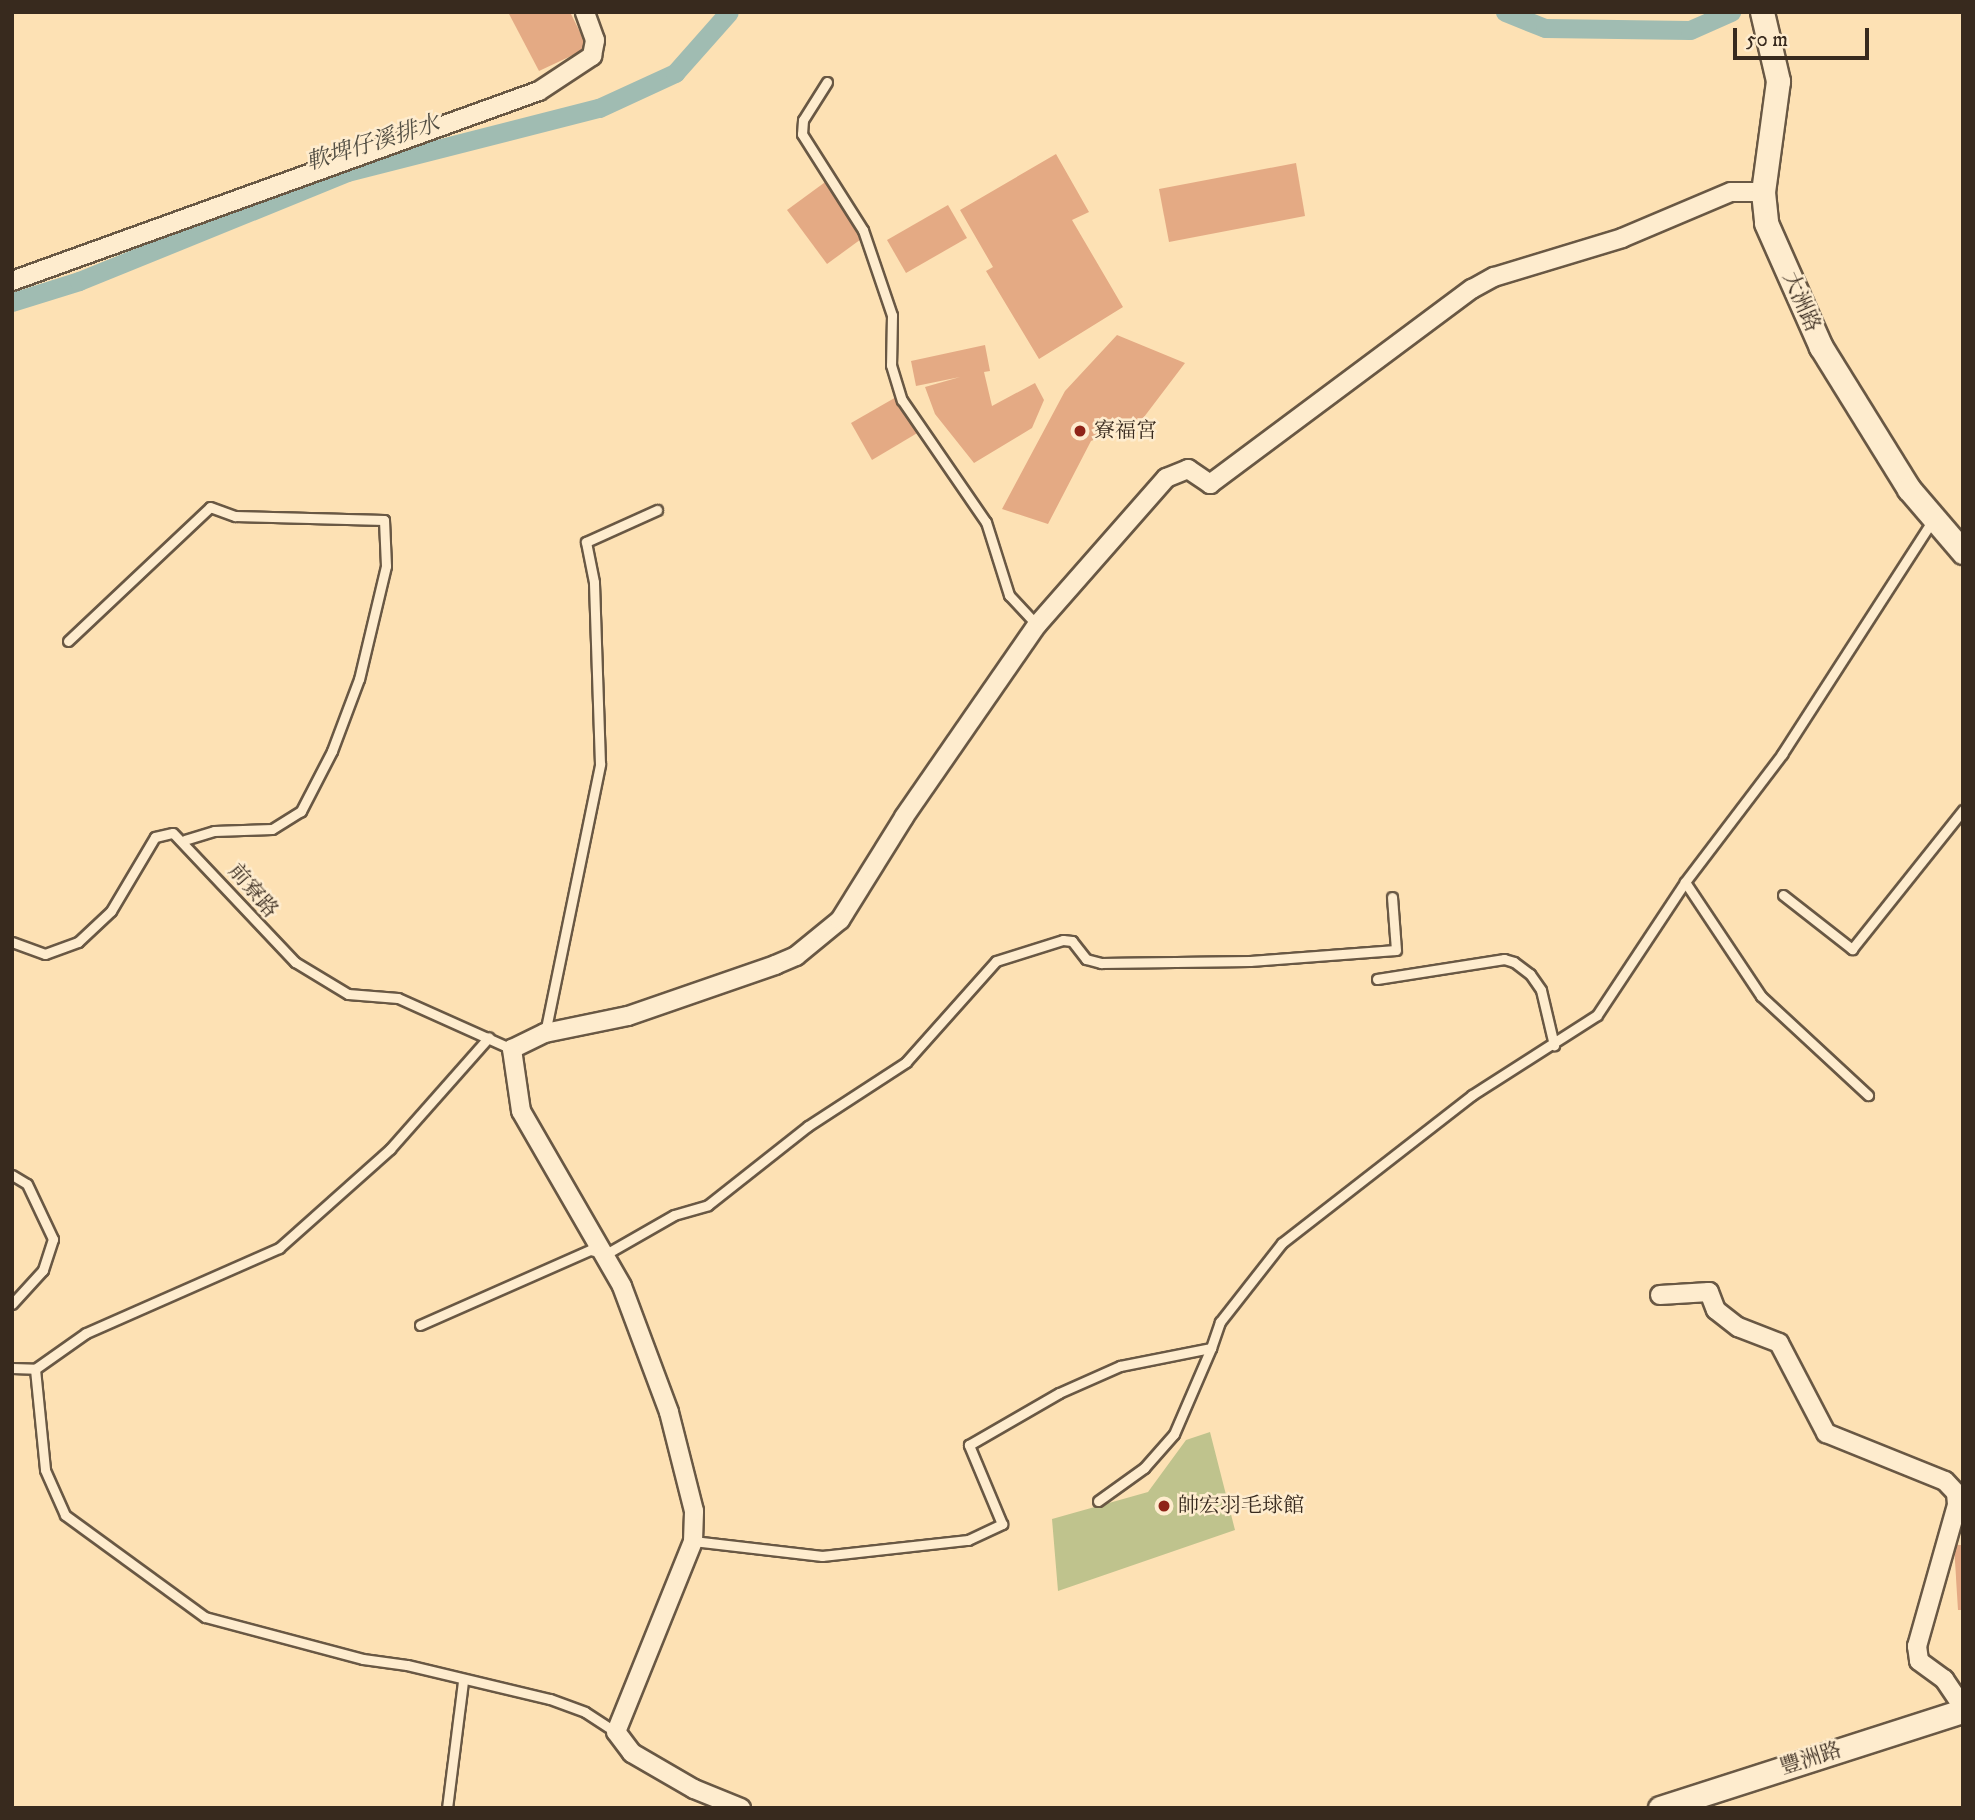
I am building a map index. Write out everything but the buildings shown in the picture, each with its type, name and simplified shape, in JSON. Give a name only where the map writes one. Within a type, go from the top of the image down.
[{"type":"street","points":[[12,282],[539,91],[593,56],[595,40],[585,12]]},
{"type":"street","name":"大洲路","points":[[1762,12],[1778,80],[1763,192],[1766,223],[1821,347],[1932,521],[1963,552]]},
{"type":"street","points":[[741,1808],[694,1789],[632,1754],[617,1732],[693,1541],[694,1511],[669,1412],[606,1254],[521,1111],[512,1049],[545,1033],[628,1016],[775,965],[796,956],[840,920],[904,817],[1037,625],[1167,478],[1188,469],[1210,484],[1472,289],[1494,277],[1622,238],[1731,192],[1763,192]]},
{"type":"street","points":[[1660,1295],[1709,1292],[1716,1310],[1738,1327],[1779,1343],[1826,1433],[1945,1481],[1956,1493],[1957,1505],[1917,1646],[1919,1661],[1944,1679],[1963,1709]]},
{"type":"street","name":"豐洲路","points":[[1660,1808],[1963,1709]]},
{"type":"lane","points":[[827,82],[803,120],[802,134],[863,230],[892,316],[891,365],[902,400],[986,522],[1009,595],[1037,625]]},
{"type":"lane","points":[[12,942],[45,954],[78,942],[111,911],[155,837],[173,833],[185,841],[215,831],[281,826],[301,811],[332,751],[359,679],[386,566],[384,520],[235,516],[210,507],[68,641]]},
{"type":"lane","points":[[545,1033],[600,764],[594,582],[586,542],[657,510]]},
{"type":"lane","points":[[1098,1501],[1144,1468],[1174,1434],[1220,1322],[1282,1244],[1472,1095],[1597,1016],[1685,882],[1782,754],[1932,521]]},
{"type":"lane","points":[[1783,895],[1852,949],[1963,810]]},
{"type":"lane","name":"前寮路","points":[[185,841],[295,962],[348,994],[398,998],[512,1049]]},
{"type":"lane","points":[[1685,882],[1761,996],[1868,1095]]},
{"type":"lane","points":[[420,1325],[590,1250],[606,1254],[674,1214],[708,1205],[808,1126],[906,1062],[996,961],[1063,940],[1072,941],[1086,959],[1101,963],[1250,961],[1396,950],[1392,897]]},
{"type":"lane","points":[[1377,979],[1504,959],[1514,962],[1530,974],[1541,990],[1554,1045]]},
{"type":"lane","points":[[12,1368],[35,1369],[86,1333],[279,1248],[390,1149],[489,1037]]},
{"type":"lane","points":[[12,1175],[27,1184],[53,1239],[43,1270],[12,1304]]},
{"type":"lane","points":[[693,1541],[822,1556],[968,1541],[1002,1524],[969,1445],[1059,1394],[1120,1366],[1211,1348]]},
{"type":"lane","points":[[35,1369],[48,1481],[74,1523],[214,1621],[463,1682],[550,1699],[585,1712],[617,1732]]},
{"type":"lane","points":[[447,1808],[463,1682]]},
{"type":"green space","name":"帥宏羽毛球館","points":[[1210,1432],[1235,1530],[1058,1591],[1052,1519],[1148,1492],[1186,1440]]},
{"type":"waterway","name":"軟埤仔溪排水","points":[[12,302],[79,281],[347,172],[599,108],[675,73],[729,12]]},
{"type":"waterway","name":"軟埤仔溪排水","points":[[1505,12],[1545,28],[1690,30],[1731,12]]},
{"type":"place","name":"寮福宮","points":[[1080,431]]},
{"type":"place","name":"帥宏羽毛球館","points":[[1164,1506]]}]
